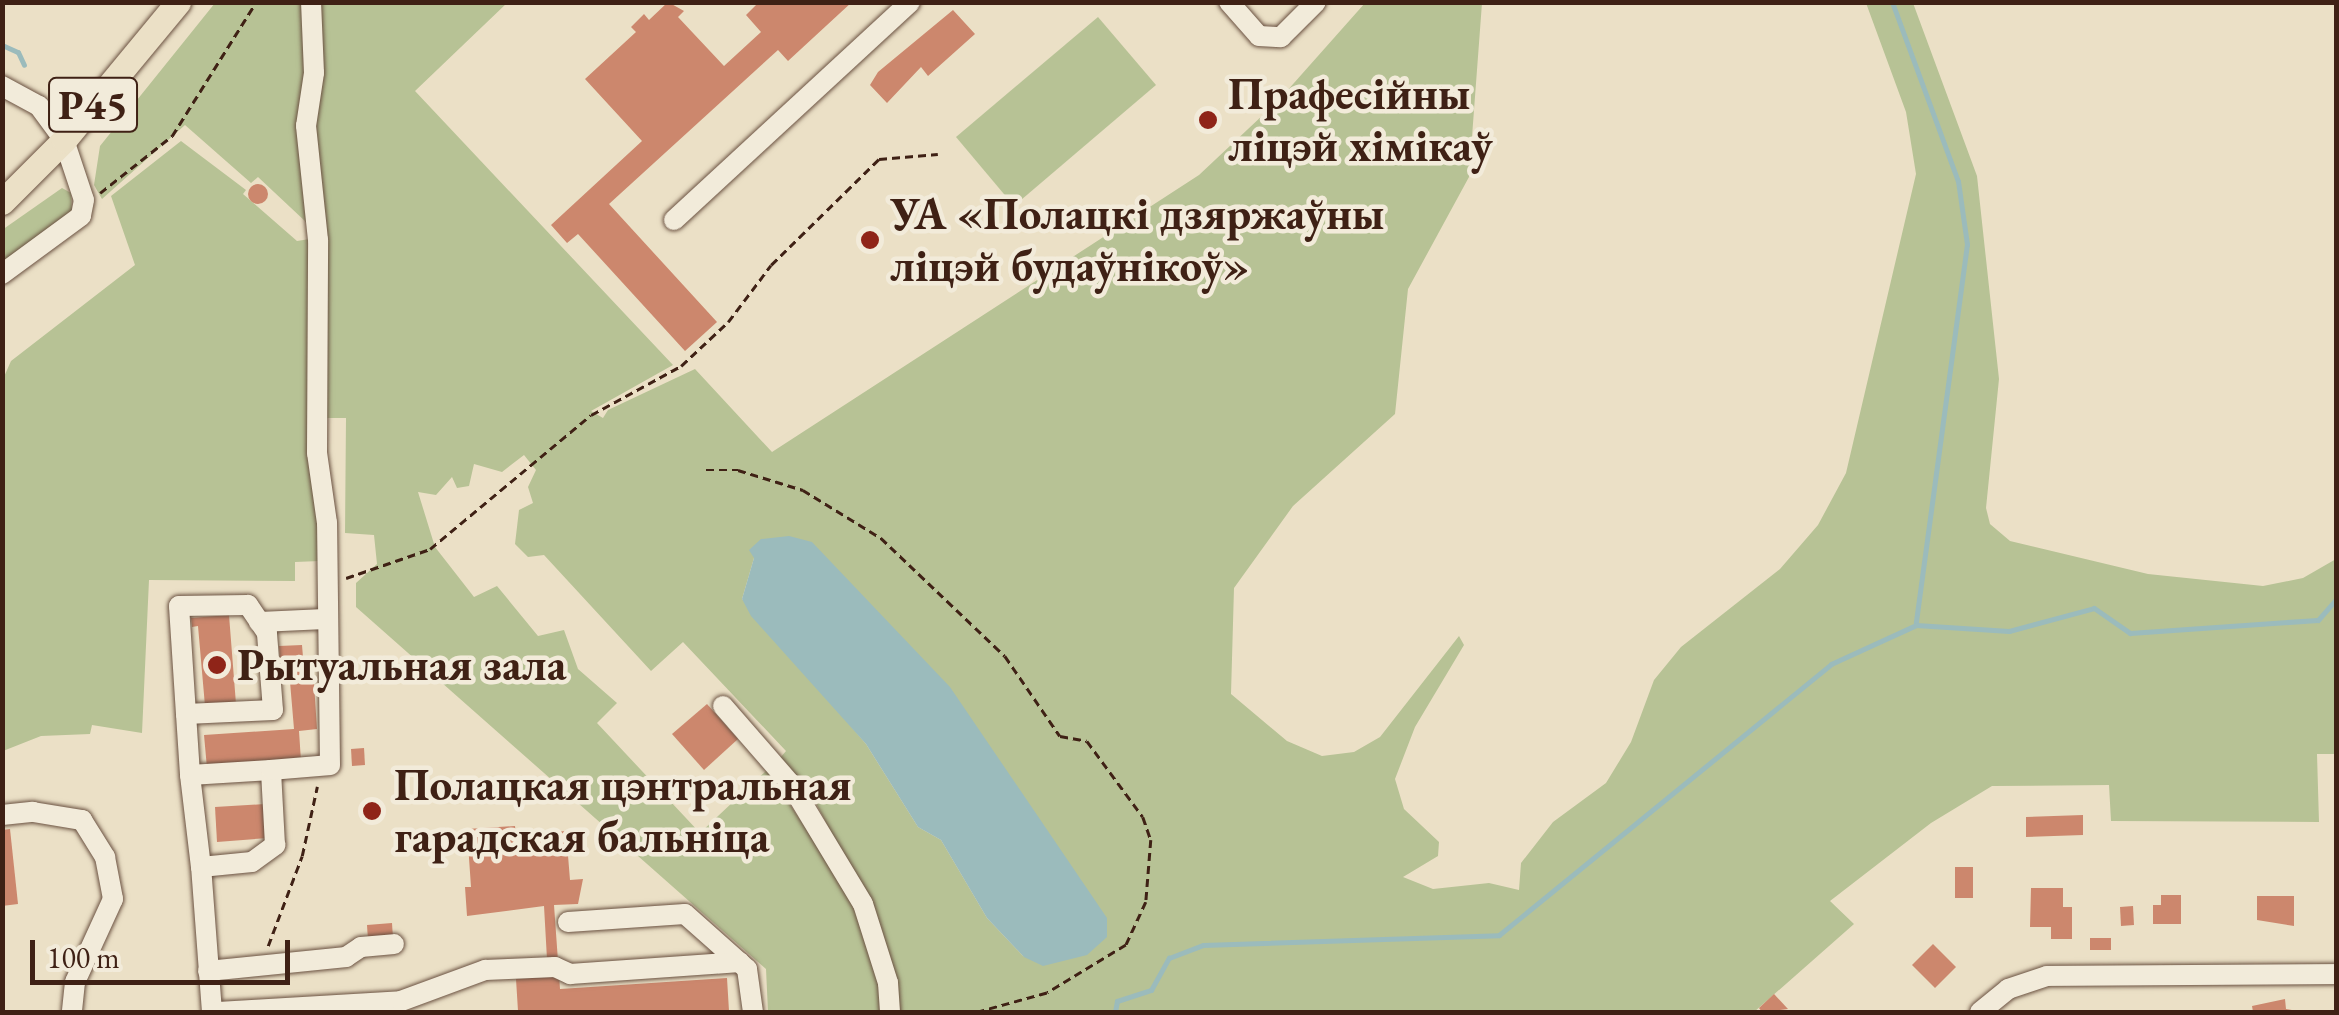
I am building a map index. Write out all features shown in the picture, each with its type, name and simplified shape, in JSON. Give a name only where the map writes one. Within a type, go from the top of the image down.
[{"type":"main road","name":"Р45","points":[[2,202],[64,140],[178,2]]},
{"type":"street","points":[[190,775],[330,765],[324,576],[327,523],[317,453],[318,240],[306,126],[314,73],[310,2]]},
{"type":"street","points":[[674,220],[910,2]]},
{"type":"street","points":[[1229,2],[1259,36],[1281,36],[1316,2]]},
{"type":"street","points":[[2,86],[39,106],[64,140],[84,200],[82,216],[2,274]]},
{"type":"street","points":[[186,714],[273,710],[267,633],[248,605],[178,606],[190,775],[215,1012],[401,1001],[486,970],[555,967],[570,974],[740,962]]},
{"type":"street","points":[[260,622],[326,620]]},
{"type":"street","points":[[724,706],[790,783],[863,904],[888,983],[890,1012]]},
{"type":"street","points":[[201,866],[252,862],[275,844],[271,770]]},
{"type":"street","points":[[2,816],[32,812],[82,820],[105,857],[113,898],[75,982],[72,1012]]},
{"type":"street","points":[[568,922],[684,914],[751,976],[752,1012]]},
{"type":"street","points":[[208,971],[346,958],[361,947],[394,944]]},
{"type":"street","points":[[1980,1012],[2008,989],[2047,976],[2336,974]]},
{"type":"path","points":[[84,200],[172,136],[256,2]]},
{"type":"path","points":[[324,576],[356,578],[430,549],[591,415],[681,366],[728,322],[771,265],[879,159],[938,154]]},
{"type":"path","points":[[706,470],[738,470],[803,490],[880,538],[1005,656],[1060,736],[1087,741],[1144,817],[1151,840],[1146,902],[1126,945],[1047,993],[978,1012]]},
{"type":"path","points":[[260,966],[302,856],[322,766]]},
{"type":"green space","points":[[215,3],[507,3],[415,91],[673,365],[591,411],[603,418],[608,410],[695,369],[772,452],[1199,175],[1278,101],[1365,3],[1482,3],[1469,177],[1408,289],[1395,414],[1293,506],[1234,588],[1231,694],[1287,741],[1322,756],[1354,752],[1380,737],[1459,636],[1464,645],[1415,727],[1395,779],[1404,809],[1439,842],[1438,856],[1403,877],[1433,889],[1489,883],[1519,890],[1521,863],[1553,822],[1606,783],[1631,742],[1654,680],[1681,647],[1780,569],[1818,525],[1846,473],[1916,174],[1906,112],[1866,3],[1913,3],[1977,176],[1999,379],[1986,508],[1990,524],[2010,541],[2148,574],[2263,586],[2303,578],[2336,559],[2336,754],[2317,754],[2319,822],[2111,821],[2109,785],[1992,786],[1931,823],[1830,901],[1854,924],[1754,1012],[897,1012],[868,902],[811,794],[780,758],[786,751],[683,642],[651,671],[544,555],[528,557],[515,544],[519,510],[533,503],[528,487],[536,470],[524,455],[502,472],[474,464],[469,486],[457,488],[452,477],[436,495],[418,492],[435,547],[474,597],[497,586],[538,636],[564,630],[578,669],[617,703],[597,723],[700,833],[767,770],[857,906],[884,984],[883,1012],[768,1012],[766,969],[356,607],[356,583],[377,564],[374,535],[345,533],[346,418],[327,418],[320,561],[295,562],[295,581],[149,580],[142,733],[92,725],[90,734],[41,736],[3,751],[3,379],[11,361],[135,265],[111,196],[181,141],[246,190],[243,194],[297,241],[322,237],[258,177],[251,183],[185,125],[102,199],[94,185],[100,146]],"holes":[[[754,558],[1024,957],[987,918],[941,840],[918,827],[866,744],[742,599]]]},
{"type":"green space","points":[[1098,17],[1156,85],[1014,206],[956,137]]},
{"type":"green space","points":[[62,188],[71,193],[72,210],[3,266],[2,230]]},
{"type":"water","points":[[789,536],[812,542],[950,687],[1107,918],[1107,937],[1087,955],[1043,966],[1024,957],[987,918],[941,840],[918,827],[866,744],[751,616],[742,599],[754,558],[749,550],[761,539]]},
{"type":"building","points":[[668,2],[684,11],[678,17],[724,66],[761,32],[746,15],[759,2],[852,2],[788,61],[778,50],[609,204],[717,322],[685,351],[578,234],[567,243],[551,225],[642,141],[585,79],[636,32],[631,27],[644,14],[649,20]]},
{"type":"building","points":[[953,10],[975,34],[928,76],[921,67],[887,103],[870,85],[878,72]]},
{"type":"building","points":[[258,184],[268,194],[258,204],[248,194]]},
{"type":"building","name":"Рытуальная зала","points":[[229,615],[236,704],[205,706],[198,626],[192,627],[191,618]]},
{"type":"building","points":[[302,645],[304,669],[313,668],[317,729],[299,731],[301,761],[207,768],[204,735],[294,729],[289,670],[281,671],[279,646]]},
{"type":"building","points":[[707,704],[738,739],[704,770],[672,734]]},
{"type":"building","points":[[364,748],[365,765],[352,766],[351,749]]},
{"type":"building","points":[[265,804],[268,838],[217,842],[215,807]]},
{"type":"building","points":[[2083,815],[2083,835],[2026,837],[2026,817]]},
{"type":"building","points":[[515,826],[516,835],[566,831],[570,880],[583,879],[578,904],[554,905],[560,989],[727,978],[729,1011],[518,1011],[516,979],[548,977],[544,906],[467,916],[465,887],[471,887],[467,829]]},
{"type":"building","points":[[10,829],[18,904],[2,906],[2,830]]},
{"type":"building","points":[[1955,867],[1973,867],[1973,898],[1955,898]]},
{"type":"building","points":[[2031,888],[2063,888],[2063,907],[2072,907],[2072,939],[2051,939],[2051,927],[2030,927]]},
{"type":"building","points":[[2161,895],[2181,895],[2181,924],[2153,924],[2153,905],[2161,905]]},
{"type":"building","points":[[2257,896],[2294,896],[2294,926],[2257,920]]},
{"type":"building","points":[[2133,906],[2134,925],[2121,926],[2120,907]]},
{"type":"building","points":[[392,923],[393,938],[368,940],[367,925]]},
{"type":"building","points":[[2090,938],[2111,938],[2111,950],[2090,950]]},
{"type":"building","points":[[1933,944],[1956,967],[1935,988],[1912,965]]},
{"type":"building","points":[[1774,994],[1788,1009],[1762,1012],[1759,1008]]},
{"type":"building","points":[[2285,999],[2286,1009],[2304,1012],[2253,1012],[2252,1006]]},
{"type":"waterway","points":[[1892,2],[1958,181],[1967,244],[1916,623]]},
{"type":"waterway","points":[[2,45],[18,52],[24,65]]},
{"type":"waterway","points":[[1115,1012],[1117,1001],[1151,990],[1169,958],[1203,945],[1499,935],[1831,664],[1916,625],[2009,631],[2094,608],[2130,633],[2318,620],[2336,599]]},
{"type":"place","name":"Прафесійны ліцэй хімікаў","points":[[1208,120]]},
{"type":"place","name":"УА «Полацкі дзяржаўны ліцэй будаўнікоў»","points":[[870,240]]},
{"type":"place","name":"Рытуальная зала","points":[[217,665]]},
{"type":"place","name":"Полацкая цэнтральная гарадская бальніца","points":[[372,811]]}]
